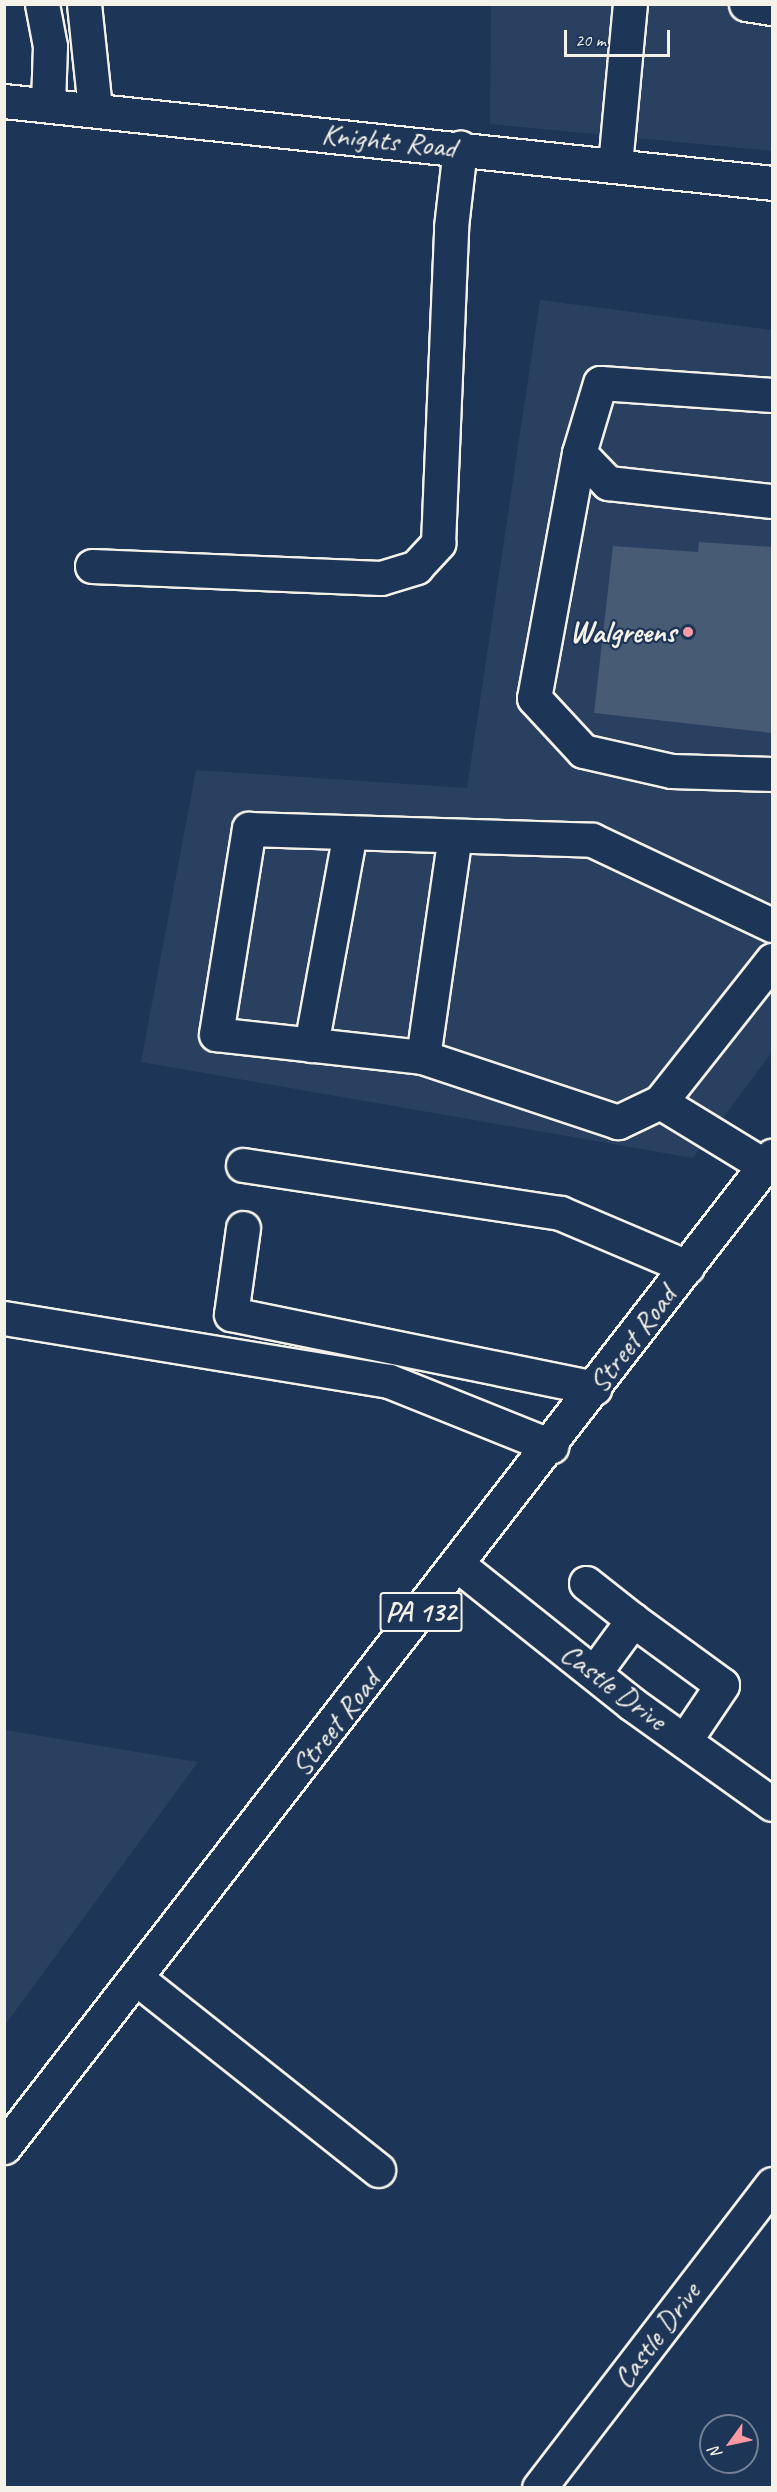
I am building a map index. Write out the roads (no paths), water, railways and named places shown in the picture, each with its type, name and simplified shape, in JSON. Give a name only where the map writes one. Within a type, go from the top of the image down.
[{"type":"main road","points":[[42,4],[50,46],[48,104]]},
{"type":"main road","points":[[84,4],[95,108]]},
{"type":"main road","points":[[615,165],[630,4]]},
{"type":"main road","points":[[746,4],[772,8]]},
{"type":"main road","name":"Knights Road","points":[[4,101],[95,108],[772,183]]},
{"type":"main road","points":[[92,566],[381,578],[416,567],[438,543],[451,227],[460,148]]},
{"type":"main road","points":[[772,395],[600,383],[579,453],[534,698],[583,751],[671,771],[772,774]]},
{"type":"main road","points":[[579,453],[608,483],[772,501]]},
{"type":"main road","points":[[772,925],[592,840],[249,830],[216,1034],[423,1058],[618,1122],[660,1102],[772,960]]},
{"type":"main road","points":[[311,1045],[350,833]]},
{"type":"main road","points":[[423,1058],[455,836]]},
{"type":"main road","points":[[660,1102],[769,1161]]},
{"type":"main road","name":"Street Road","points":[[4,2147],[551,1446],[769,1161]]},
{"type":"main road","points":[[243,1165],[560,1213],[687,1267]]},
{"type":"main road","points":[[243,1228],[231,1314],[595,1388]]},
{"type":"main road","points":[[4,1318],[389,1381],[551,1446]]},
{"type":"main road","name":"Castle Drive","points":[[458,1565],[594,1673],[685,1740],[764,1793]]},
{"type":"main road","points":[[586,1583],[722,1685],[685,1740]]},
{"type":"main road","points":[[594,1673],[633,1620]]},
{"type":"main road","points":[[136,1978],[378,2170]]},
{"type":"main road","name":"Castle Drive","points":[[539,2487],[772,2184]]},
{"type":"place","name":"Walgreens","points":[[688,632]]}]
